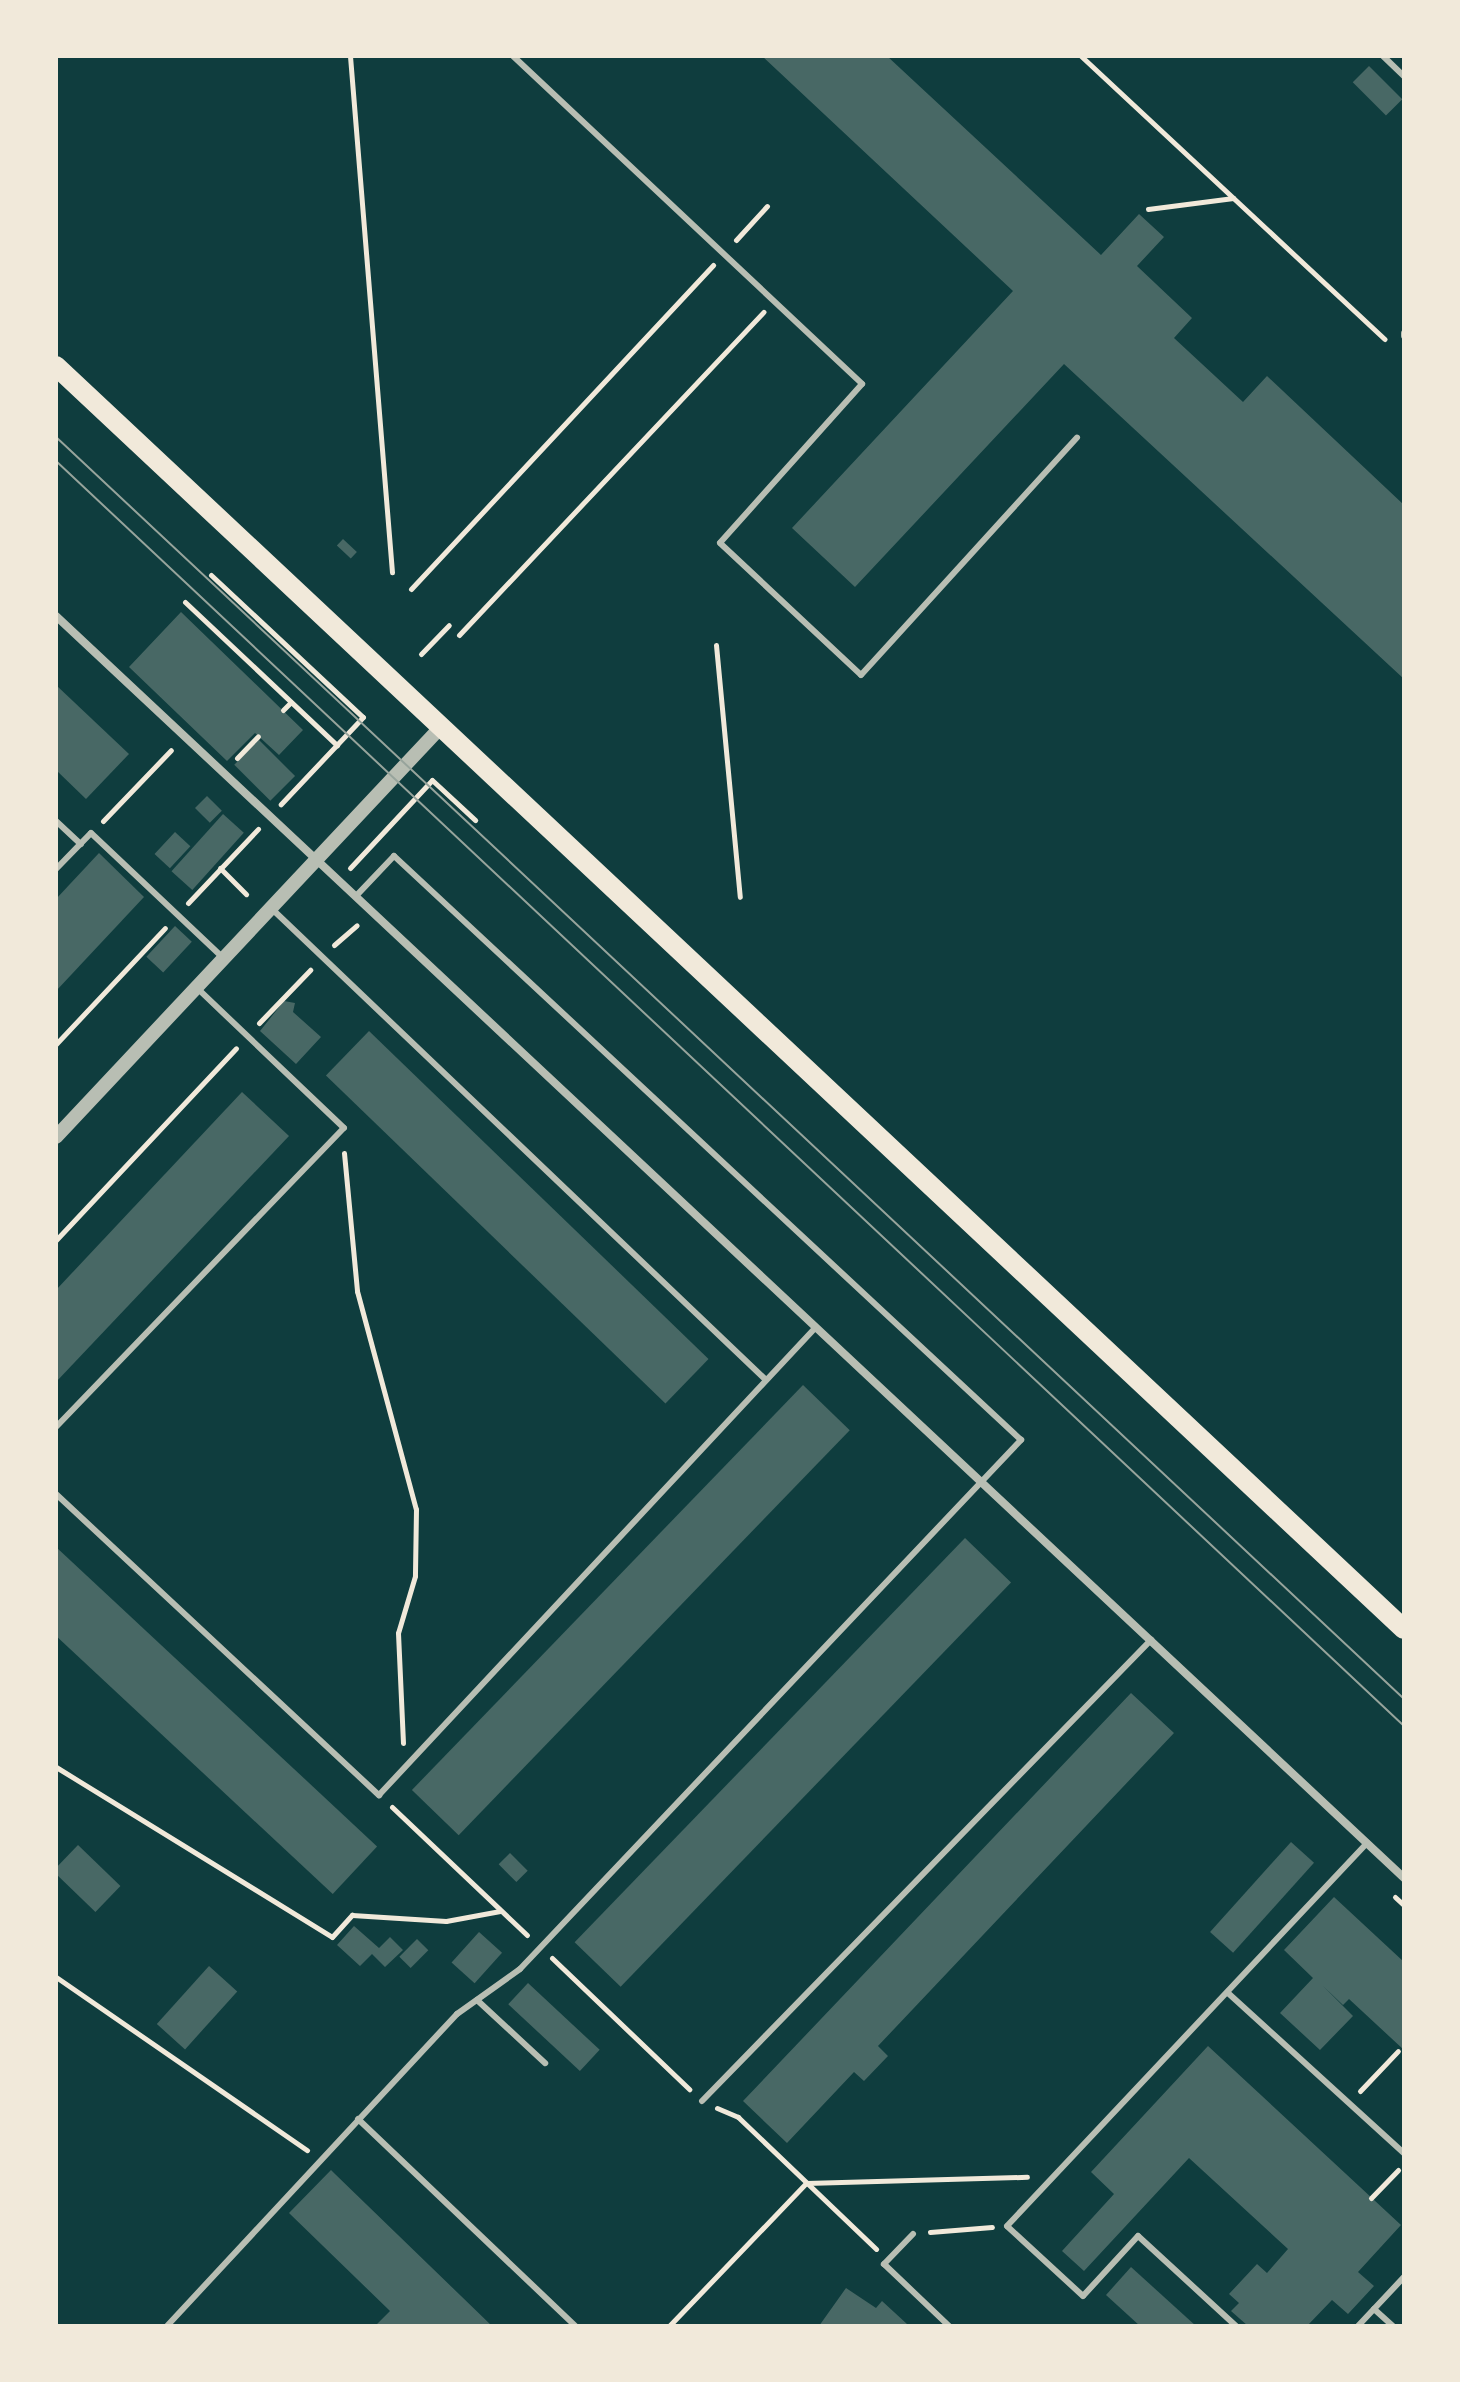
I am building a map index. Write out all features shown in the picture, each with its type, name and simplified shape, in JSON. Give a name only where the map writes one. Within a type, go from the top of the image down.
[{"type":"main road","points":[[56,366],[439,729],[1404,1629]]},
{"type":"street","points":[[56,616],[1404,1878]]},
{"type":"street","points":[[56,1137],[439,729]]},
{"type":"lane","points":[[513,56],[862,384],[720,543],[861,675],[1077,438]]},
{"type":"lane","points":[[1383,56],[1404,76]]},
{"type":"lane","points":[[56,821],[81,844]]},
{"type":"lane","points":[[56,869],[91,833],[224,959]]},
{"type":"lane","points":[[167,2326],[358,2119],[477,2000],[540,1948],[1021,1440],[394,856],[356,896]]},
{"type":"lane","points":[[271,908],[766,1380]]},
{"type":"lane","points":[[56,1427],[344,1128],[197,988]]},
{"type":"lane","points":[[56,1494],[379,1795],[816,1327]]},
{"type":"lane","points":[[702,2101],[1151,1640]]},
{"type":"lane","points":[[1236,2326],[1138,2236],[1083,2296],[1007,2226],[1367,1843]]},
{"type":"lane","points":[[1228,1993],[1404,2153]]},
{"type":"lane","points":[[477,2000],[545,2063]]},
{"type":"lane","points":[[358,2119],[575,2326]]},
{"type":"lane","points":[[913,2234],[884,2264],[949,2326]]},
{"type":"lane","points":[[1358,2326],[1404,2277]]},
{"type":"lane","points":[[1374,2309],[1393,2326]]},
{"type":"path","points":[[350,56],[392,572]]},
{"type":"path","points":[[1081,56],[1392,345],[1404,334]]},
{"type":"path","points":[[1148,209],[1234,198]]},
{"type":"path","points":[[411,589],[767,206]]},
{"type":"path","points":[[459,635],[774,301]]},
{"type":"path","points":[[56,1044],[363,717],[211,575]]},
{"type":"path","points":[[185,602],[337,745]]},
{"type":"path","points":[[421,654],[449,625]]},
{"type":"path","points":[[716,645],[740,897]]},
{"type":"path","points":[[283,710],[291,702]]},
{"type":"path","points":[[223,773],[258,736]]},
{"type":"path","points":[[91,833],[171,750]]},
{"type":"path","points":[[338,880],[432,780],[475,820]]},
{"type":"path","points":[[220,868],[246,894]]},
{"type":"path","points":[[344,1128],[357,1291],[416,1509],[415,1576],[398,1633],[404,1769]]},
{"type":"path","points":[[56,1767],[332,1937],[352,1915],[446,1921],[501,1910]]},
{"type":"path","points":[[379,1795],[702,2101],[738,2117],[888,2260]]},
{"type":"path","points":[[56,1977],[321,2159]]},
{"type":"path","points":[[1349,2103],[1398,2051]]},
{"type":"path","points":[[1371,2198],[1404,2164]]},
{"type":"path","points":[[669,2326],[806,2183],[1054,2176]]},
{"type":"path","points":[[913,2234],[1007,2226]]},
{"type":"building","points":[[762,56],[887,56],[1101,255],[1139,214],[1164,237],[1137,266],[1192,318],[1174,338],[1243,402],[1267,376],[1404,505],[1404,679],[1064,364],[855,587],[792,528],[1013,291]]},
{"type":"building","points":[[1369,66],[1402,99],[1386,115],[1353,82]]},
{"type":"building","points":[[343,539],[357,552],[351,559],[337,546]]},
{"type":"building","points":[[181,612],[303,730],[279,755],[255,733],[227,761],[129,667]]},
{"type":"building","points":[[56,685],[129,754],[86,799],[56,770]]},
{"type":"building","points":[[259,740],[295,776],[270,801],[234,765]]},
{"type":"building","points":[[207,796],[222,811],[210,823],[195,808]]},
{"type":"building","points":[[223,814],[244,833],[192,890],[171,871]]},
{"type":"building","points":[[175,832],[190,846],[170,868],[155,854]]},
{"type":"building","points":[[99,853],[144,897],[56,991],[56,899]]},
{"type":"building","points":[[175,926],[192,942],[163,972],[146,957]]},
{"type":"building","points":[[284,1001],[295,1003],[293,1012],[321,1037],[296,1064],[260,1031]]},
{"type":"building","points":[[369,1031],[709,1359],[665,1403],[326,1076]]},
{"type":"building","points":[[242,1092],[289,1136],[56,1382],[56,1290]]},
{"type":"building","points":[[803,1385],[850,1430],[459,1835],[412,1790]]},
{"type":"building","points":[[965,1538],[1011,1582],[621,1987],[575,1942]]},
{"type":"building","points":[[56,1547],[377,1846],[333,1894],[56,1636]]},
{"type":"building","points":[[1131,1693],[1174,1733],[878,2046],[888,2056],[864,2081],[854,2072],[787,2143],[743,2101]]},
{"type":"building","points":[[1291,1842],[1314,1863],[1233,1953],[1210,1932]]},
{"type":"building","points":[[78,1845],[120,1886],[95,1912],[56,1874],[56,1868]]},
{"type":"building","points":[[510,1853],[528,1871],[516,1882],[499,1864]]},
{"type":"building","points":[[1334,1897],[1404,1962],[1404,2050],[1349,1999],[1343,2005],[1323,1986],[1353,2016],[1320,2050],[1280,2013],[1313,1978],[1284,1950]]},
{"type":"building","points":[[354,1926],[379,1948],[390,1937],[403,1950],[385,1967],[372,1954],[360,1966],[337,1945]]},
{"type":"building","points":[[479,1932],[502,1953],[475,1983],[452,1962]]},
{"type":"building","points":[[417,1939],[428,1950],[411,1968],[399,1957]]},
{"type":"building","points":[[209,1966],[237,1991],[185,2049],[157,2024]]},
{"type":"building","points":[[528,1983],[600,2050],[580,2071],[508,2004]]},
{"type":"building","points":[[1208,2046],[1401,2225],[1358,2272],[1374,2286],[1348,2314],[1332,2300],[1307,2326],[1248,2326],[1231,2311],[1239,2303],[1229,2294],[1257,2264],[1267,2273],[1288,2249],[1189,2158],[1084,2271],[1062,2251],[1114,2194],[1091,2172]]},
{"type":"building","points":[[331,2170],[492,2326],[375,2326],[390,2311],[289,2213]]},
{"type":"building","points":[[1131,2267],[1196,2326],[1140,2326],[1106,2295]]},
{"type":"building","points":[[846,2288],[876,2308],[882,2301],[907,2324],[819,2326]]},
{"type":"tram line","points":[[56,437],[1404,1699]]},
{"type":"tram line","points":[[56,461],[1404,1726]]}]
